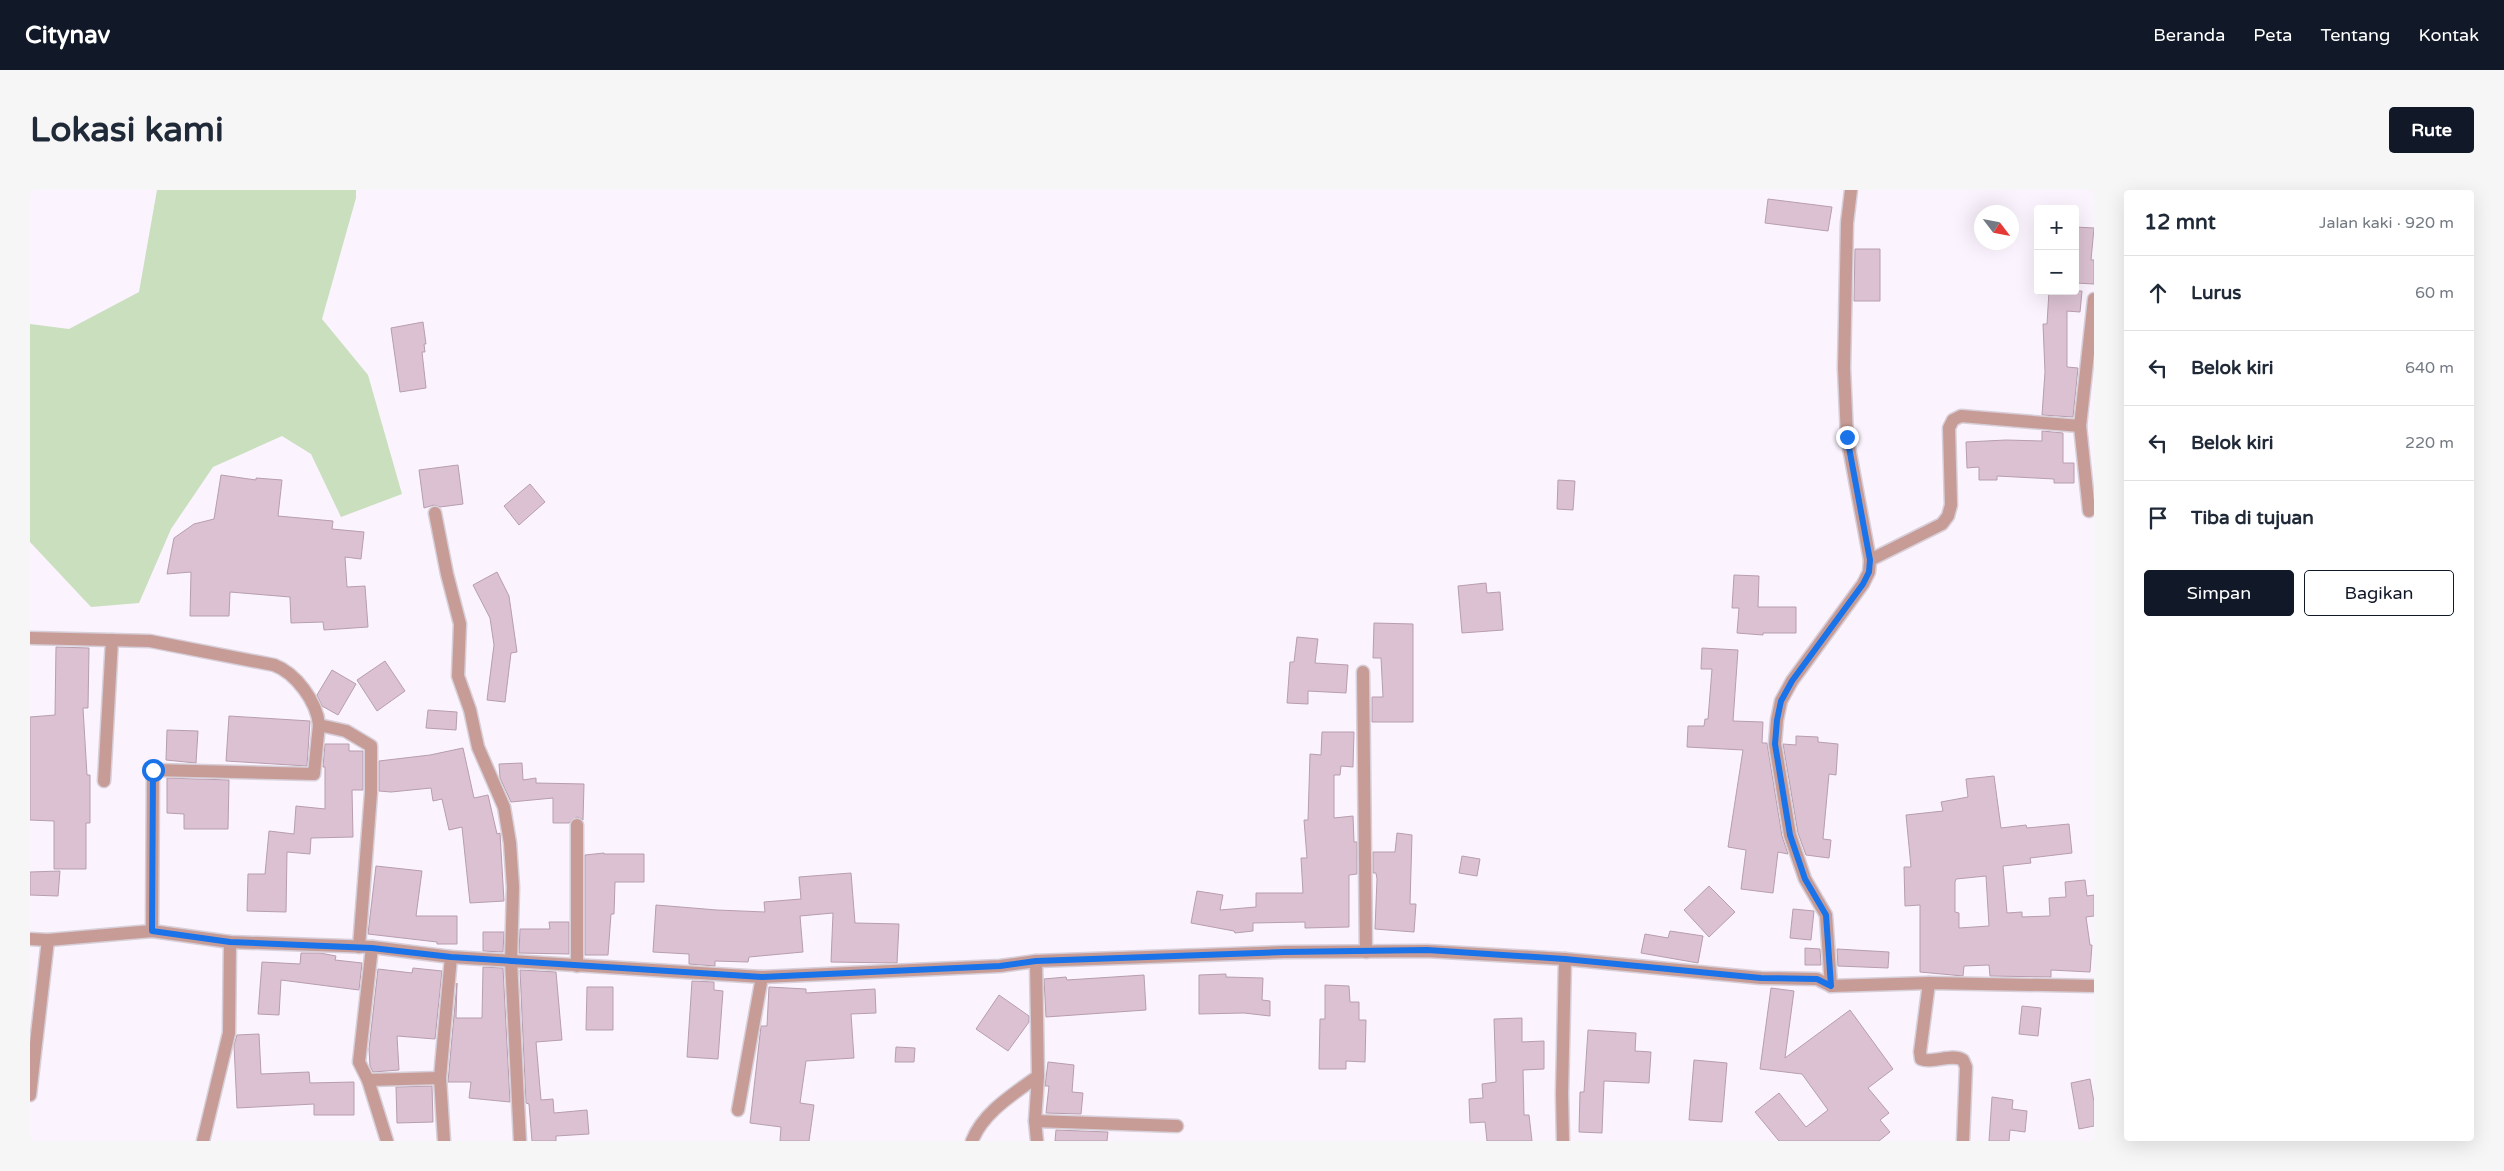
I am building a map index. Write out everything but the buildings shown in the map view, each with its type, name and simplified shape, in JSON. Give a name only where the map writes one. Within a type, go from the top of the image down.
[{"type":"street","points":[[1831,986],[1826,915],[1805,879],[1790,835],[1775,744],[1781,701],[1792,681],[1863,584],[1869,572],[1870,560],[1847,437],[1844,378],[1847,224],[1851,190]]},
{"type":"street","points":[[2089,511],[2080,426],[2094,299]]},
{"type":"street","points":[[1870,560],[1942,524],[1948,516],[1951,505],[1949,428],[1953,420],[1961,416],[2080,426]]},
{"type":"street","points":[[435,513],[446,574],[460,624],[458,676],[470,710],[478,747],[504,808],[510,843],[512,887],[511,961],[520,1141]]},
{"type":"street","points":[[30,638],[150,641],[274,665],[285,669],[295,678],[318,714],[319,725],[314,774],[153,770],[152,931]]},
{"type":"street","points":[[104,781],[112,640]]},
{"type":"street","points":[[1362,672],[1366,952]]},
{"type":"street","points":[[319,725],[346,731],[371,746],[371,793],[359,947]]},
{"type":"street","points":[[577,825],[577,966]]},
{"type":"street","points":[[30,939],[48,940],[152,931],[230,942],[359,947],[451,957],[762,977],[1000,966],[1036,961],[1284,952],[1427,950],[1565,959],[1761,978],[1817,979],[1831,986],[1930,983],[2094,986]]},
{"type":"street","points":[[30,1095],[48,940]]},
{"type":"street","points":[[203,1141],[229,1033],[230,942]]},
{"type":"street","points":[[372,948],[359,1062],[368,1080],[387,1141]]},
{"type":"street","points":[[444,1141],[440,1078],[451,957]]},
{"type":"street","points":[[1563,1141],[1562,1094],[1565,959]]},
{"type":"street","points":[[1036,961],[1038,1076],[1035,1121],[1037,1141]]},
{"type":"street","points":[[738,1110],[762,977]]},
{"type":"street","points":[[1930,983],[1920,1052],[1921,1059],[1928,1062],[1957,1057],[1963,1060],[1966,1067],[1963,1141]]},
{"type":"street","points":[[972,1141],[984,1121],[1002,1102],[1038,1076]]},
{"type":"street","points":[[368,1080],[440,1078]]},
{"type":"street","points":[[1035,1121],[1177,1126]]},
{"type":"green space","points":[[157,190],[356,190],[356,198],[322,319],[368,375],[402,494],[341,517],[311,454],[282,436],[213,467],[171,529],[139,603],[91,607],[30,542],[30,324],[69,329],[139,292]]},
{"type":"route","points":[[153,770],[152,931],[230,942],[372,948],[412,954],[556,965],[762,977],[1000,966],[1036,961],[1168,958],[1284,952],[1427,950],[1506,954],[1761,978],[1817,979],[1831,986],[1826,915],[1805,879],[1790,835],[1775,744],[1781,701],[1792,681],[1863,584],[1869,572],[1870,560],[1847,437]]}]
